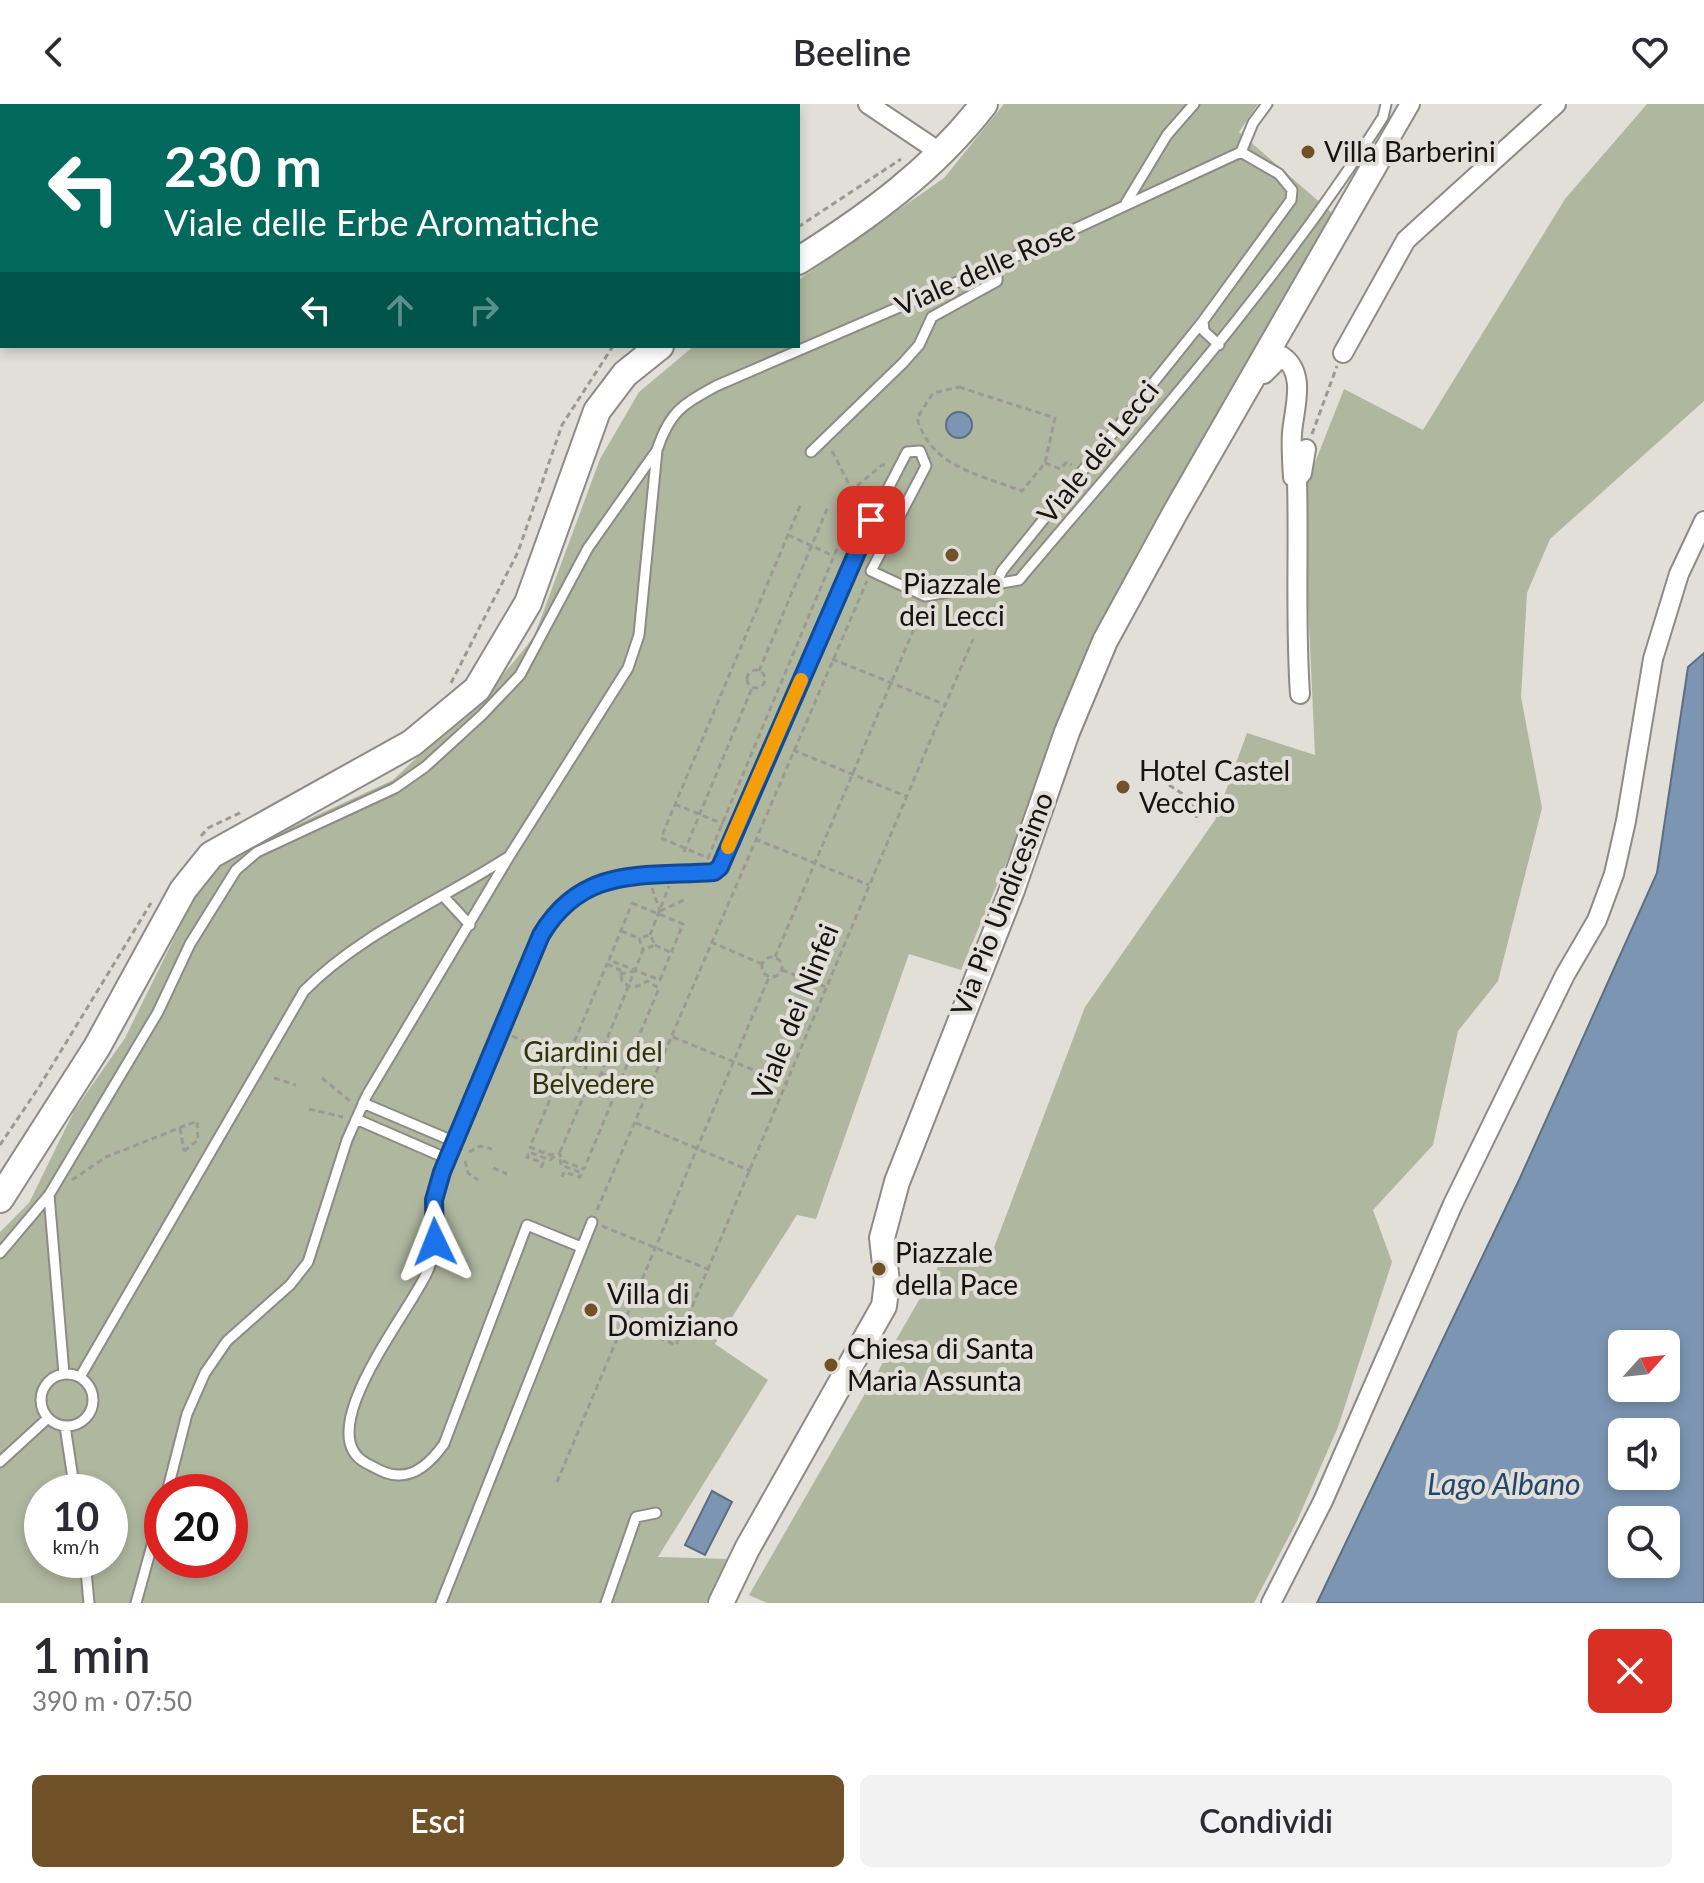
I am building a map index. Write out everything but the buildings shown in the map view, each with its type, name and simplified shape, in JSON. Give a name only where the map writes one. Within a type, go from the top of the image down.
[{"type":"main road","points":[[800,260],[874,212],[932,146],[984,104]]},
{"type":"main road","points":[[0,1199],[97,1047],[183,890],[211,855],[412,743],[477,689],[528,603],[597,411],[625,374],[658,348]]},
{"type":"street","points":[[868,104],[932,146]]},
{"type":"street","points":[[1377,161],[1410,104]]},
{"type":"street","points":[[1343,353],[1406,240],[1556,104]]},
{"type":"street","name":"Via Pio Undicesimo","points":[[721,1603],[747,1549],[884,1306],[887,1282],[882,1238],[897,1182],[1012,890],[1067,732],[1105,641],[1377,161]]},
{"type":"street","points":[[1249,386],[1279,357],[1285,357],[1291,366],[1298,388],[1292,448],[1293,477],[1297,479]]},
{"type":"street","points":[[1300,694],[1296,641],[1300,554],[1297,479],[1302,473],[1306,449]]},
{"type":"street","points":[[1271,1603],[1323,1501],[1453,1204],[1565,975],[1597,920],[1614,874],[1626,821],[1653,659],[1679,574],[1704,521]]},
{"type":"lane","points":[[1124,205],[1167,135],[1194,104]]},
{"type":"lane","points":[[1241,152],[1253,123],[1267,104]]},
{"type":"lane","name":"Viale dei Lecci","points":[[996,584],[1019,580],[1219,345],[1331,199],[1383,117],[1386,104]]},
{"type":"lane","name":"Viale delle Rose","points":[[657,450],[666,424],[680,406],[716,386],[997,265],[1241,152]]},
{"type":"lane","name":"Viale dei Lecci","points":[[996,584],[1002,571],[1203,321],[1291,200],[1292,190],[1279,174],[1241,152]]},
{"type":"lane","points":[[811,452],[903,363],[919,345],[932,317],[997,281],[997,265]]},
{"type":"lane","points":[[1203,321],[1204,331],[1219,345]]},
{"type":"lane","points":[[172,1474],[187,1414],[205,1373],[227,1341],[290,1285],[308,1262],[363,1103],[510,855],[628,668],[639,635],[657,450]]},
{"type":"lane","points":[[0,1253],[49,1195],[158,1012],[190,944],[236,870],[257,852],[395,788],[425,767],[482,715],[520,675],[588,548],[657,450]]},
{"type":"lane","points":[[581,1247],[527,1225],[444,1444],[418,1470],[401,1475],[384,1472],[360,1460],[349,1436],[350,1415],[358,1392],[429,1268],[435,1242],[434,1200],[448,1159],[541,935],[563,903],[595,883],[709,872],[720,867],[881,500],[907,452],[920,451],[926,466],[871,571],[925,596],[996,584]]},
{"type":"lane","points":[[80,1377],[304,991],[332,963],[355,946],[444,897],[510,855]]},
{"type":"lane","points":[[444,897],[470,925]]},
{"type":"lane","points":[[363,1103],[455,1142]]},
{"type":"lane","points":[[356,1119],[448,1159]]},
{"type":"lane","points":[[49,1195],[64,1374]]},
{"type":"lane","points":[[441,1603],[592,1222]]},
{"type":"lane","points":[[64,1374],[80,1377],[91,1390],[92,1408],[82,1422],[65,1426],[48,1418],[41,1403],[44,1387],[64,1374]]},
{"type":"lane","points":[[0,1462],[48,1418]]},
{"type":"lane","points":[[65,1426],[72,1474]]},
{"type":"lane","points":[[606,1603],[636,1517],[656,1513]]},
{"type":"lane","points":[[136,1603],[144,1574]]},
{"type":"lane","points":[[87,1578],[89,1603]]},
{"type":"path","points":[[800,226],[932,146]]},
{"type":"path","points":[[446,691],[518,552],[562,425],[612,348]]},
{"type":"path","points":[[1306,449],[1343,353]]},
{"type":"path","points":[[959,387],[1055,418],[1045,463],[1022,491],[942,459],[923,440],[917,418],[933,393],[959,387]]},
{"type":"path","points":[[831,448],[852,490],[882,465]]},
{"type":"path","points":[[1060,469],[1067,462],[1072,465]]},
{"type":"path","points":[[1045,463],[1060,469]]},
{"type":"path","points":[[1060,469],[1061,475]]},
{"type":"path","points":[[800,506],[661,838],[685,851],[708,858],[846,527]]},
{"type":"path","points":[[759,671],[827,509]]},
{"type":"path","points":[[788,535],[834,556]]},
{"type":"path","points":[[710,1270],[592,1222],[871,571]]},
{"type":"path","points":[[775,957],[919,617]]},
{"type":"path","name":"Viale dei Ninfei","points":[[622,1322],[676,1345],[973,639]]},
{"type":"path","points":[[832,659],[946,705]]},
{"type":"path","points":[[685,851],[752,688],[747,677],[753,671],[764,674],[765,683],[758,689],[752,688]]},
{"type":"path","points":[[793,750],[908,797]]},
{"type":"path","points":[[1169,785],[1192,800],[1198,822]]},
{"type":"path","points":[[675,804],[723,824]]},
{"type":"path","points":[[198,839],[208,828],[248,809]]},
{"type":"path","points":[[755,839],[869,885]]},
{"type":"path","points":[[651,886],[660,912]]},
{"type":"path","points":[[650,935],[669,886]]},
{"type":"path","points":[[0,1145],[154,898]]},
{"type":"path","points":[[660,912],[684,900]]},
{"type":"path","points":[[632,903],[660,912],[683,924],[660,980],[609,960],[632,903]]},
{"type":"path","points":[[621,931],[639,938],[650,935]]},
{"type":"path","points":[[650,935],[655,945],[671,952]]},
{"type":"path","points":[[600,1056],[643,950],[639,938]]},
{"type":"path","points":[[711,942],[762,964]]},
{"type":"path","points":[[643,950],[655,945]]},
{"type":"path","points":[[769,957],[775,957],[781,962],[782,970],[776,977],[769,977],[763,972],[762,964],[769,957]]},
{"type":"path","points":[[559,1153],[550,1155],[530,1147],[607,964],[620,970],[628,986]]},
{"type":"path","points":[[782,970],[826,987]]},
{"type":"path","points":[[620,974],[635,971]]},
{"type":"path","points":[[635,971],[643,984]]},
{"type":"path","points":[[557,1482],[769,977]]},
{"type":"path","points":[[559,1153],[563,1161],[584,1169],[659,988],[647,981],[628,986]]},
{"type":"path","points":[[501,1031],[537,1047]]},
{"type":"path","points":[[672,1036],[788,1084]]},
{"type":"path","points":[[591,1053],[600,1056],[607,1059],[595,1089],[580,1083],[591,1053]]},
{"type":"path","points":[[566,1060],[585,1068]]},
{"type":"path","points":[[602,1074],[620,1081]]},
{"type":"path","points":[[274,1078],[296,1085]]},
{"type":"path","points":[[322,1078],[350,1102]]},
{"type":"path","points":[[541,1168],[543,1163],[527,1157],[529,1152],[550,1160],[559,1153],[588,1086]]},
{"type":"path","points":[[309,1109],[343,1117]]},
{"type":"path","points":[[49,1195],[106,1157],[197,1121],[198,1140],[184,1151],[180,1128]]},
{"type":"path","points":[[636,1123],[751,1171]]},
{"type":"path","points":[[469,1152],[480,1146],[492,1149]]},
{"type":"path","points":[[559,1153],[561,1165],[582,1173],[580,1177],[564,1172],[562,1177]]},
{"type":"path","points":[[465,1161],[468,1173],[478,1180]]},
{"type":"path","points":[[493,1168],[507,1174]]},
{"type":"green space","name":"Giardini del Belvedere","points":[[1004,104],[1258,104],[1239,132],[1339,219],[1138,551],[961,970],[909,954],[816,1219],[797,1215],[715,1344],[768,1380],[658,1557],[731,1559],[708,1603],[0,1603],[0,1232],[29,1203],[74,1111],[125,1038],[190,906],[220,860],[393,780],[496,683],[534,637],[600,459],[639,392],[692,348],[800,348],[800,279],[944,178]]},
{"type":"green space","points":[[1647,104],[1704,104],[1704,401],[1550,539],[1527,593],[1521,697],[1542,808],[1498,981],[1458,1031],[1433,1145],[1373,1210],[1392,1262],[1338,1427],[1297,1521],[1254,1603],[767,1603],[749,1595],[945,1255],[987,1266],[1085,1007],[1215,820],[1247,733],[1315,755],[1303,493],[1344,389],[1423,430],[1565,199]]},
{"type":"water","points":[[959,412],[968,416],[972,425],[968,434],[959,438],[950,434],[946,425],[950,416]]},
{"type":"water","name":"Lago Albano","points":[[1704,653],[1704,1603],[1317,1603],[1520,1178],[1657,873],[1688,667]]},
{"type":"water","points":[[712,1491],[732,1502],[705,1555],[685,1545]]},
{"type":"slow traffic","points":[[728,847],[801,680]]},
{"type":"place","name":"Villa Barberini","points":[[1308,152]]},
{"type":"place","name":"Piazzale dei Lecci","points":[[952,555]]},
{"type":"place","name":"Hotel Castel Vecchio","points":[[1123,787]]},
{"type":"place","name":"Piazzale della Pace","points":[[879,1269]]},
{"type":"place","name":"Villa di Domiziano","points":[[591,1310]]},
{"type":"place","name":"Chiesa di Santa Maria Assunta","points":[[831,1365]]},
{"type":"route","points":[[435,1242],[434,1200],[442,1172],[541,935],[563,903],[595,883],[638,875],[714,872],[720,867],[871,520]]}]
